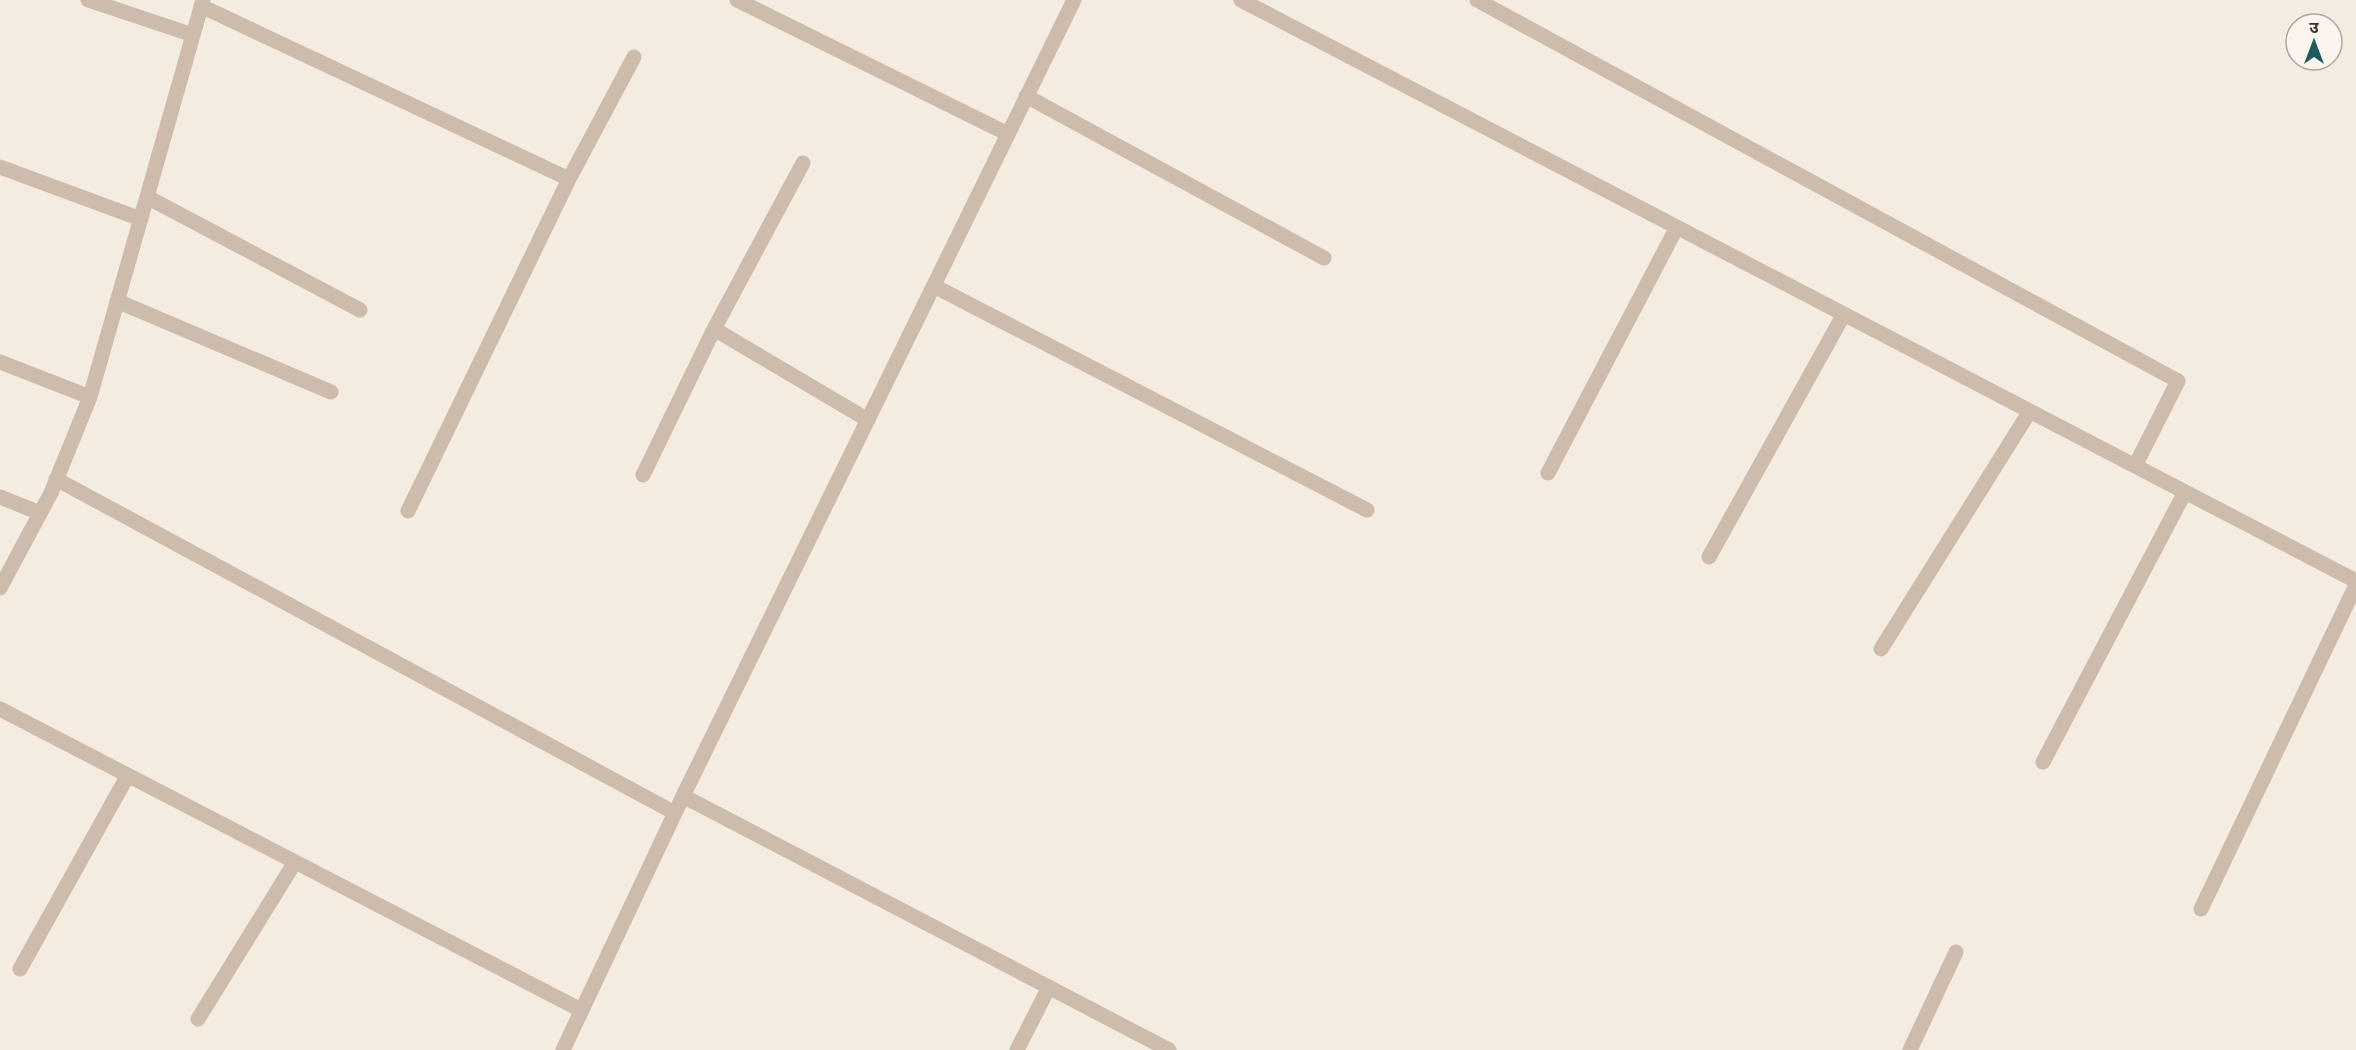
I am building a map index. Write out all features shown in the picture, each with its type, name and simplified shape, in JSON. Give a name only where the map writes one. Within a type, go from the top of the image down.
[{"type":"street","points":[[88,0],[192,35]]},
{"type":"street","points":[[737,0],[1008,134]]},
{"type":"street","points":[[562,1050],[683,796],[1074,0]]},
{"type":"street","points":[[1241,0],[2186,492],[2356,583],[2201,909]]},
{"type":"street","points":[[1477,0],[2178,381],[2135,466]]},
{"type":"street","points":[[0,588],[40,513],[90,397],[202,3],[569,179]]},
{"type":"street","points":[[408,511],[569,179],[634,57]]},
{"type":"street","points":[[1026,96],[1324,258]]},
{"type":"street","points":[[643,475],[714,329],[803,163]]},
{"type":"street","points":[[0,167],[141,219]]},
{"type":"street","points":[[147,197],[360,310]]},
{"type":"street","points":[[1548,473],[1677,227]]},
{"type":"street","points":[[934,286],[1367,510]]},
{"type":"street","points":[[117,301],[331,392]]},
{"type":"street","points":[[1709,557],[1844,314]]},
{"type":"street","points":[[714,329],[868,420]]},
{"type":"street","points":[[0,362],[90,397]]},
{"type":"street","points":[[1881,649],[2030,411]]},
{"type":"street","points":[[56,479],[675,813]]},
{"type":"street","points":[[2043,762],[2186,492]]},
{"type":"street","points":[[0,497],[40,513]]},
{"type":"street","points":[[0,709],[582,1010]]},
{"type":"street","points":[[20,969],[128,775]]},
{"type":"street","points":[[683,796],[1169,1050]]},
{"type":"street","points":[[198,1019],[295,862]]},
{"type":"street","points":[[1910,1050],[1956,952]]},
{"type":"street","points":[[1017,1050],[1049,987]]}]
